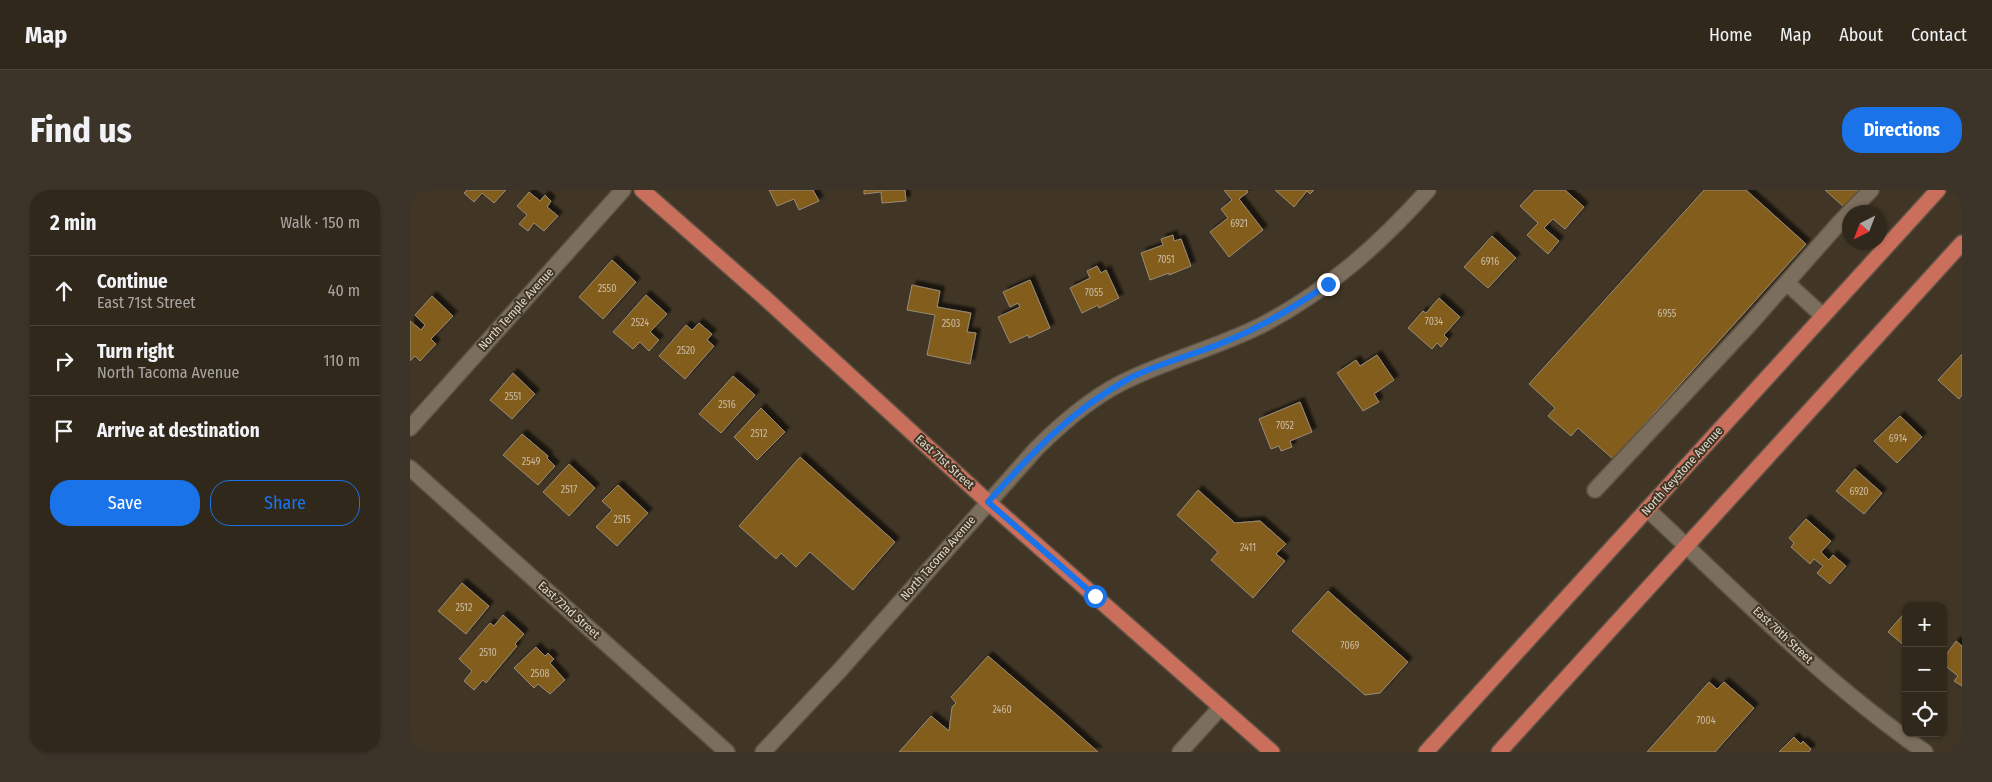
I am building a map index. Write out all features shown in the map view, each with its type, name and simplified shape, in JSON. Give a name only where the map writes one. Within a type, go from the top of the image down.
[{"type":"main road","name":"East 71st Street","points":[[642,190],[765,298],[988,502],[1272,752]]},
{"type":"main road","name":"North Keystone Avenue","points":[[1426,752],[1938,190]]},
{"type":"main road","points":[[1499,752],[1962,243]]},
{"type":"street","name":"North Temple Avenue","points":[[410,428],[622,190]]},
{"type":"street","name":"North Tacoma Avenue","points":[[762,752],[845,664],[1036,449],[1074,415],[1132,377],[1232,339],[1300,303],[1340,276],[1364,256],[1403,218],[1428,190]]},
{"type":"street","points":[[1595,490],[1871,190]]},
{"type":"street","points":[[1787,283],[1823,316]]},
{"type":"street","name":"East 72nd Street","points":[[410,468],[727,752]]},
{"type":"street","name":"East 70th Street","points":[[1647,509],[1826,675],[1876,716],[1925,752]]},
{"type":"street","points":[[1180,752],[1221,707]]},
{"type":"building","points":[[467,190],[506,190],[494,203],[482,193],[474,202],[464,193]]},
{"type":"building","points":[[769,190],[813,190],[819,201],[799,210],[794,199],[777,206]]},
{"type":"building","points":[[864,190],[905,190],[906,201],[882,203],[881,192],[864,194]]},
{"type":"building","points":[[1224,190],[1247,190],[1248,192],[1239,199],[1263,230],[1229,257],[1210,232],[1228,218],[1221,209],[1232,200]]},
{"type":"building","points":[[1275,190],[1314,190],[1310,194],[1307,191],[1294,207]]},
{"type":"building","points":[[1535,190],[1565,190],[1584,207],[1565,229],[1553,219],[1544,228],[1559,241],[1548,254],[1527,235],[1538,223],[1520,206]]},
{"type":"building","points":[[1704,190],[1746,190],[1806,244],[1613,459],[1578,428],[1571,436],[1548,416],[1555,408],[1529,384]]},
{"type":"building","points":[[1825,190],[1859,190],[1846,205],[1842,205]]},
{"type":"building","points":[[529,192],[540,201],[545,195],[551,201],[547,207],[558,216],[544,231],[534,223],[528,231],[519,224],[527,215],[517,206]]},
{"type":"building","points":[[1173,235],[1174,241],[1181,239],[1191,266],[1150,280],[1141,253],[1163,245],[1161,239]]},
{"type":"building","points":[[1492,236],[1516,258],[1488,288],[1464,267]]},
{"type":"building","points":[[612,260],[636,282],[603,319],[579,297]]},
{"type":"building","points":[[1097,266],[1101,273],[1106,270],[1119,298],[1099,308],[1098,305],[1082,313],[1070,288],[1090,278],[1087,271]]},
{"type":"building","points":[[1030,280],[1050,328],[1029,338],[1028,335],[1010,343],[998,317],[1020,307],[1018,303],[1010,307],[1003,292]]},
{"type":"building","points":[[912,285],[940,291],[937,307],[971,313],[967,332],[976,333],[970,364],[927,355],[935,315],[907,310]]},
{"type":"building","points":[[646,295],[667,314],[650,332],[659,340],[649,351],[640,342],[633,349],[613,332]]},
{"type":"building","points":[[432,296],[453,316],[431,339],[436,344],[420,361],[415,356],[410,361],[410,321],[421,330],[425,325],[415,315]]},
{"type":"building","points":[[1439,298],[1460,317],[1444,335],[1448,339],[1441,347],[1437,343],[1432,349],[1408,328],[1423,311],[1426,313]]},
{"type":"building","points":[[699,323],[712,334],[707,340],[714,346],[685,379],[659,356],[686,325],[692,330]]},
{"type":"building","points":[[1962,354],[1962,395],[1959,399],[1938,380]]},
{"type":"building","points":[[1377,355],[1394,380],[1374,394],[1379,402],[1363,411],[1337,373],[1356,360],[1360,366]]},
{"type":"building","points":[[513,373],[535,394],[512,419],[490,400]]},
{"type":"building","points":[[733,376],[755,395],[721,433],[699,414]]},
{"type":"building","points":[[1300,402],[1312,432],[1290,441],[1292,447],[1281,451],[1279,446],[1271,449],[1259,419]]},
{"type":"building","points":[[761,408],[785,432],[757,460],[734,437]]},
{"type":"building","points":[[1900,416],[1922,437],[1897,463],[1874,441]]},
{"type":"building","points":[[522,434],[548,456],[547,458],[555,466],[538,485],[503,455]]},
{"type":"building","points":[[800,457],[895,542],[853,590],[810,552],[796,567],[781,553],[776,559],[739,526]]},
{"type":"building","points":[[569,464],[595,488],[569,516],[543,492]]},
{"type":"building","points":[[1855,469],[1882,493],[1864,514],[1836,491]]},
{"type":"building","points":[[618,485],[648,513],[617,546],[596,527],[612,510],[602,501]]},
{"type":"building","points":[[1198,490],[1235,523],[1260,521],[1286,544],[1276,554],[1285,561],[1253,598],[1211,560],[1218,552],[1177,515]]},
{"type":"building","points":[[1806,519],[1831,541],[1821,552],[1829,560],[1833,555],[1846,566],[1830,584],[1817,573],[1823,566],[1814,559],[1810,564],[1791,547],[1794,543],[1789,538]]},
{"type":"building","points":[[462,583],[489,606],[466,634],[438,611]]},
{"type":"building","points":[[1328,591],[1408,662],[1380,693],[1365,695],[1292,631]]},
{"type":"building","points":[[503,615],[524,634],[515,644],[517,646],[486,683],[483,680],[474,690],[464,681],[472,671],[459,659],[490,623],[494,626]]},
{"type":"building","points":[[1902,616],[1902,644],[1888,632]]},
{"type":"building","points":[[1956,641],[1962,646],[1962,686],[1954,681],[1958,676],[1947,667],[1947,653]]},
{"type":"building","points":[[536,647],[545,656],[548,653],[554,659],[550,663],[565,680],[550,694],[538,684],[534,688],[514,668]]},
{"type":"building","points":[[988,656],[1098,752],[899,752],[931,716],[949,731],[952,707],[956,703],[951,697]]},
{"type":"building","points":[[1709,682],[1717,689],[1724,682],[1754,708],[1715,752],[1647,752]]},
{"type":"building","points":[[1794,737],[1801,744],[1803,741],[1811,749],[1809,752],[1779,752]]},
{"type":"route","points":[[1095,596],[988,502],[1052,434],[1074,415],[1103,395],[1132,377],[1221,344],[1262,325],[1328,284]]}]
